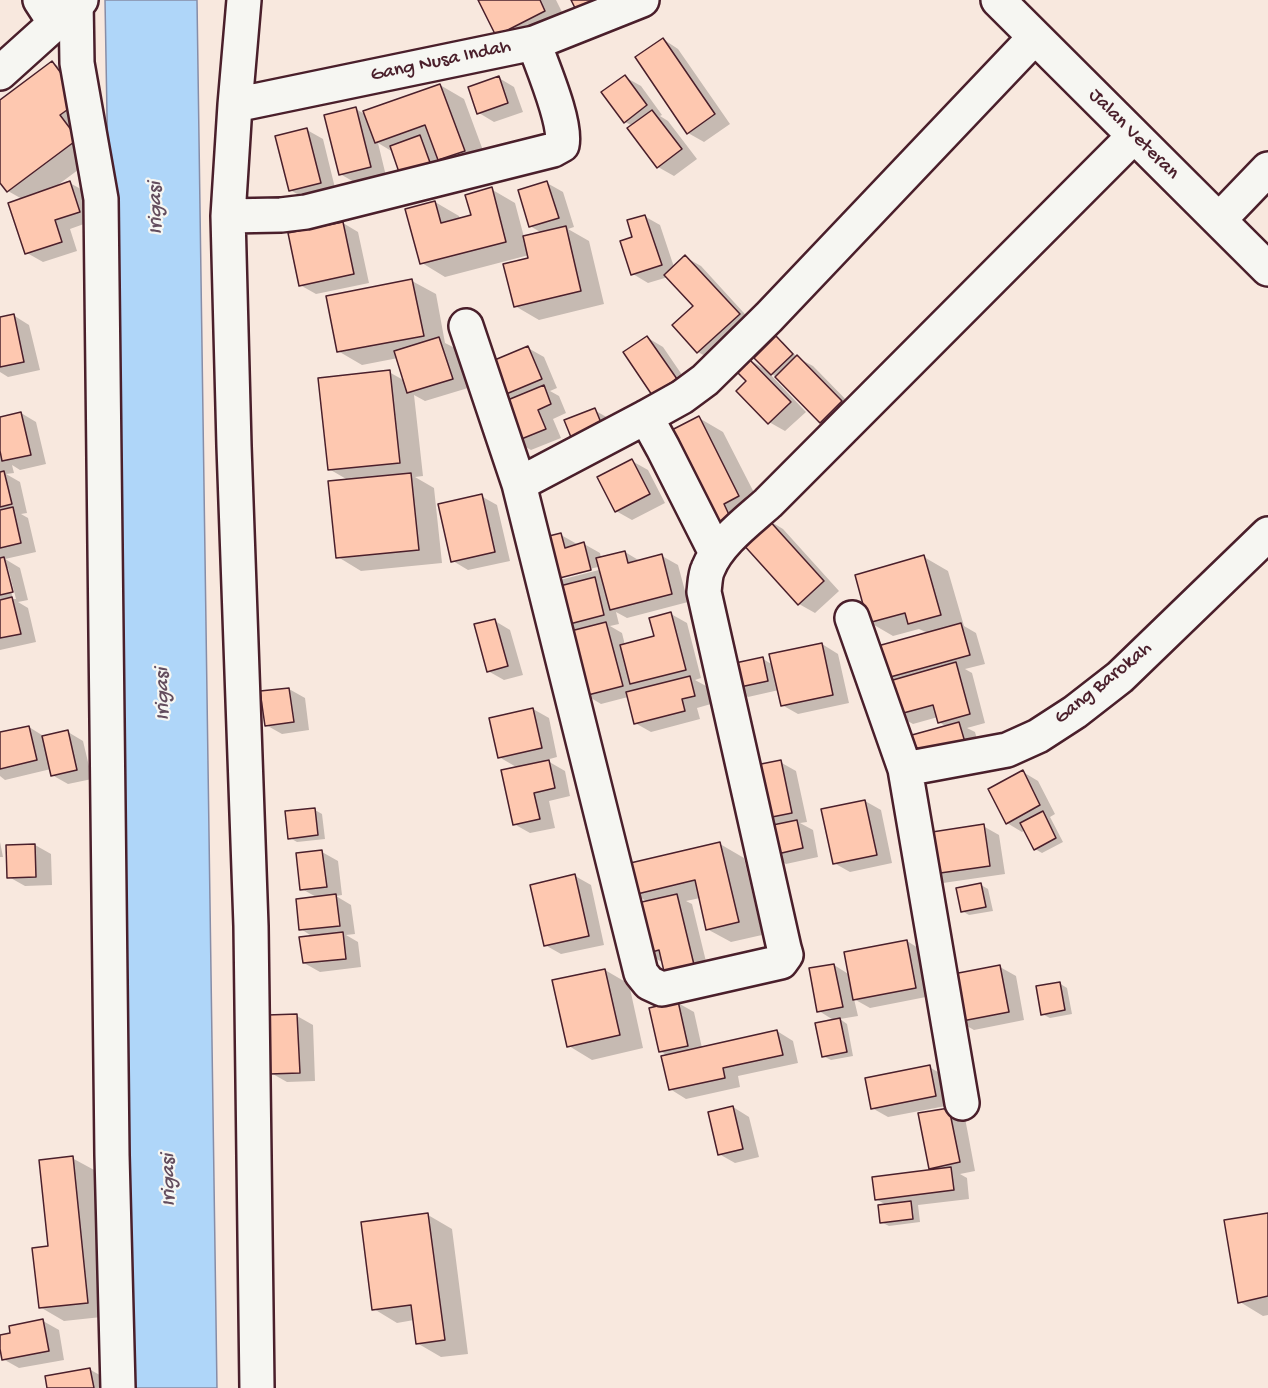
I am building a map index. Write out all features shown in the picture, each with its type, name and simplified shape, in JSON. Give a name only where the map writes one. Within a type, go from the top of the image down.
[{"type":"street","points":[[244,0],[228,216],[251,926],[257,1388]]},
{"type":"street","name":"Gang Nusa Indah","points":[[235,105],[534,43],[642,0]]},
{"type":"street","points":[[0,73],[65,5]]},
{"type":"street","points":[[65,5],[101,199],[112,1155],[118,1388]]},
{"type":"street","points":[[519,484],[682,397],[713,372],[769,317],[1022,14]]},
{"type":"street","name":"Jalan Veteran","points":[[1022,14],[1134,136],[1268,269]]},
{"type":"street","points":[[228,216],[306,212],[554,150],[562,145],[560,119],[534,43]]},
{"type":"street","points":[[466,326],[519,484],[641,973],[649,983],[662,989],[781,962],[786,955],[704,592],[706,571],[716,553],[1134,136]]},
{"type":"street","points":[[1219,220],[1268,169]]},
{"type":"street","points":[[646,417],[716,553]]},
{"type":"street","name":"Gang Barokah","points":[[905,769],[1007,750],[1038,736],[1075,712],[1120,676],[1268,534]]},
{"type":"street","points":[[852,618],[905,769],[962,1103]]},
{"type":"water","name":"Irigasi","points":[[105,0],[197,0],[217,1388],[129,1388]]},
{"type":"building","points":[[478,0],[540,0],[545,11],[496,36]]},
{"type":"building","points":[[571,0],[607,0],[578,14]]},
{"type":"building","points":[[663,38],[715,114],[687,134],[635,57]]},
{"type":"building","points":[[52,61],[81,100],[60,115],[78,139],[7,192],[0,183],[0,100]]},
{"type":"building","points":[[625,75],[647,105],[624,123],[601,92]]},
{"type":"building","points":[[499,76],[508,103],[477,114],[468,87]]},
{"type":"building","points":[[440,84],[465,151],[438,160],[425,125],[375,143],[363,111]]},
{"type":"building","points":[[356,107],[371,167],[339,175],[324,115]]},
{"type":"building","points":[[652,110],[682,149],[657,168],[627,128]]},
{"type":"building","points":[[307,128],[321,183],[289,191],[275,136]]},
{"type":"building","points":[[420,135],[432,168],[401,178],[390,146]]},
{"type":"building","points":[[70,181],[80,212],[55,220],[62,242],[25,254],[8,203]]},
{"type":"building","points":[[547,181],[559,218],[529,227],[518,190]]},
{"type":"building","points":[[492,187],[506,242],[420,264],[405,209],[435,201],[441,223],[471,215],[465,195]]},
{"type":"building","points":[[645,215],[662,265],[631,275],[620,241],[632,237],[627,220]]},
{"type":"building","points":[[343,222],[354,274],[299,286],[288,233]]},
{"type":"building","points":[[566,226],[581,291],[514,307],[503,264],[528,258],[523,236]]},
{"type":"building","points":[[685,255],[740,314],[697,353],[672,325],[693,306],[664,275]]},
{"type":"building","points":[[412,279],[424,336],[337,352],[326,296]]},
{"type":"building","points":[[14,314],[24,362],[0,367],[0,317]]},
{"type":"building","points":[[647,336],[677,379],[652,395],[623,352]]},
{"type":"building","points":[[776,336],[793,354],[771,375],[754,358]]},
{"type":"building","points":[[439,337],[453,379],[407,393],[394,351]]},
{"type":"building","points":[[528,346],[542,379],[499,397],[485,364]]},
{"type":"building","points":[[797,355],[842,401],[820,423],[775,377]]},
{"type":"building","points":[[746,356],[791,402],[768,424],[736,391],[746,381],[734,369]]},
{"type":"building","points":[[390,370],[400,463],[328,470],[318,378]]},
{"type":"building","points":[[544,385],[551,404],[538,410],[546,429],[514,442],[498,404]]},
{"type":"building","points":[[595,408],[606,435],[575,447],[564,420]]},
{"type":"building","points":[[21,412],[31,455],[2,461],[0,417]]},
{"type":"building","points":[[699,416],[739,496],[724,504],[731,519],[711,529],[664,434]]},
{"type":"building","points":[[632,459],[650,494],[615,512],[597,477]]},
{"type":"building","points":[[4,471],[12,504],[0,507],[0,472]]},
{"type":"building","points":[[411,473],[419,550],[336,558],[328,481]]},
{"type":"building","points":[[482,494],[495,552],[451,562],[438,504]]},
{"type":"building","points":[[13,507],[21,543],[0,548],[0,510]]},
{"type":"building","points":[[767,518],[824,581],[798,605],[741,542]]},
{"type":"building","points":[[561,533],[565,548],[584,542],[591,570],[548,581],[537,539]]},
{"type":"building","points":[[625,551],[628,563],[662,554],[672,594],[610,610],[596,558]]},
{"type":"building","points":[[924,555],[941,615],[908,624],[905,613],[868,623],[855,575]]},
{"type":"building","points":[[4,557],[13,592],[0,595],[0,558]]},
{"type":"building","points":[[595,577],[604,615],[562,626],[552,588]]},
{"type":"building","points":[[12,597],[21,634],[0,638],[0,600]]},
{"type":"building","points":[[671,612],[686,670],[630,684],[620,645],[654,636],[649,618]]},
{"type":"building","points":[[495,619],[508,666],[487,672],[474,624]]},
{"type":"building","points":[[606,622],[623,686],[584,696],[559,634]]},
{"type":"building","points":[[961,623],[970,655],[883,679],[874,647]]},
{"type":"building","points":[[822,643],[833,695],[781,706],[769,654]]},
{"type":"building","points":[[763,657],[768,681],[731,689],[726,665]]},
{"type":"building","points":[[956,662],[970,714],[938,723],[933,705],[896,715],[886,682]]},
{"type":"building","points":[[690,676],[695,696],[682,699],[685,711],[634,724],[626,692]]},
{"type":"building","points":[[289,688],[294,722],[265,726],[260,691]]},
{"type":"building","points":[[533,708],[542,748],[498,758],[489,718]]},
{"type":"building","points":[[959,722],[967,749],[909,765],[901,738]]},
{"type":"building","points":[[29,726],[37,760],[0,769],[0,732]]},
{"type":"building","points":[[68,730],[77,770],[51,776],[42,736]]},
{"type":"building","points":[[549,760],[555,788],[534,793],[540,819],[513,825],[501,770]]},
{"type":"building","points":[[781,760],[792,813],[757,820],[746,767]]},
{"type":"building","points":[[1023,770],[1040,805],[1006,824],[988,789]]},
{"type":"building","points":[[865,800],[877,855],[833,864],[821,809]]},
{"type":"building","points":[[315,808],[318,835],[288,839],[285,811]]},
{"type":"building","points":[[1043,811],[1056,838],[1034,850],[1020,823]]},
{"type":"building","points":[[797,820],[803,848],[769,856],[763,827]]},
{"type":"building","points":[[984,824],[990,866],[926,875],[919,834]]},
{"type":"building","points":[[720,842],[739,922],[706,930],[695,880],[633,895],[626,864]]},
{"type":"building","points":[[35,844],[36,877],[7,878],[6,845]]},
{"type":"building","points":[[322,850],[327,887],[300,890],[296,853]]},
{"type":"building","points":[[575,874],[589,936],[544,946],[530,885]]},
{"type":"building","points":[[981,883],[986,907],[961,912],[956,888]]},
{"type":"building","points":[[336,894],[340,926],[299,930],[296,899]]},
{"type":"building","points":[[677,894],[696,973],[666,980],[659,950],[645,954],[633,904]]},
{"type":"building","points":[[343,932],[346,959],[303,963],[299,937]]},
{"type":"building","points":[[907,940],[916,988],[853,1000],[844,952]]},
{"type":"building","points":[[834,964],[843,1007],[817,1012],[809,968]]},
{"type":"building","points":[[1000,965],[1009,1012],[957,1022],[948,975]]},
{"type":"building","points":[[605,969],[620,1035],[567,1047],[552,980]]},
{"type":"building","points":[[1060,982],[1065,1010],[1041,1015],[1036,986]]},
{"type":"building","points":[[678,1001],[688,1046],[659,1052],[649,1008]]},
{"type":"building","points":[[297,1014],[300,1073],[269,1074],[267,1015]]},
{"type":"building","points":[[840,1018],[847,1052],[822,1057],[815,1023]]},
{"type":"building","points":[[777,1030],[783,1055],[723,1068],[725,1078],[669,1090],[661,1056]]},
{"type":"building","points":[[930,1065],[936,1096],[871,1109],[865,1078]]},
{"type":"building","points":[[733,1106],[743,1149],[718,1155],[708,1112]]},
{"type":"building","points":[[949,1108],[960,1162],[929,1169],[918,1113]]},
{"type":"building","points":[[73,1156],[88,1303],[39,1308],[32,1248],[48,1246],[39,1160]]},
{"type":"building","points":[[951,1167],[954,1190],[875,1200],[872,1177]]},
{"type":"building","points":[[911,1201],[913,1219],[880,1223],[878,1205]]},
{"type":"building","points":[[428,1213],[445,1340],[416,1344],[411,1305],[372,1310],[361,1222]]},
{"type":"building","points":[[1268,1213],[1268,1296],[1238,1303],[1224,1220]]},
{"type":"building","points":[[43,1319],[49,1351],[2,1360],[0,1335],[10,1333],[9,1326]]},
{"type":"building","points":[[90,1368],[94,1388],[47,1388],[45,1376]]}]
